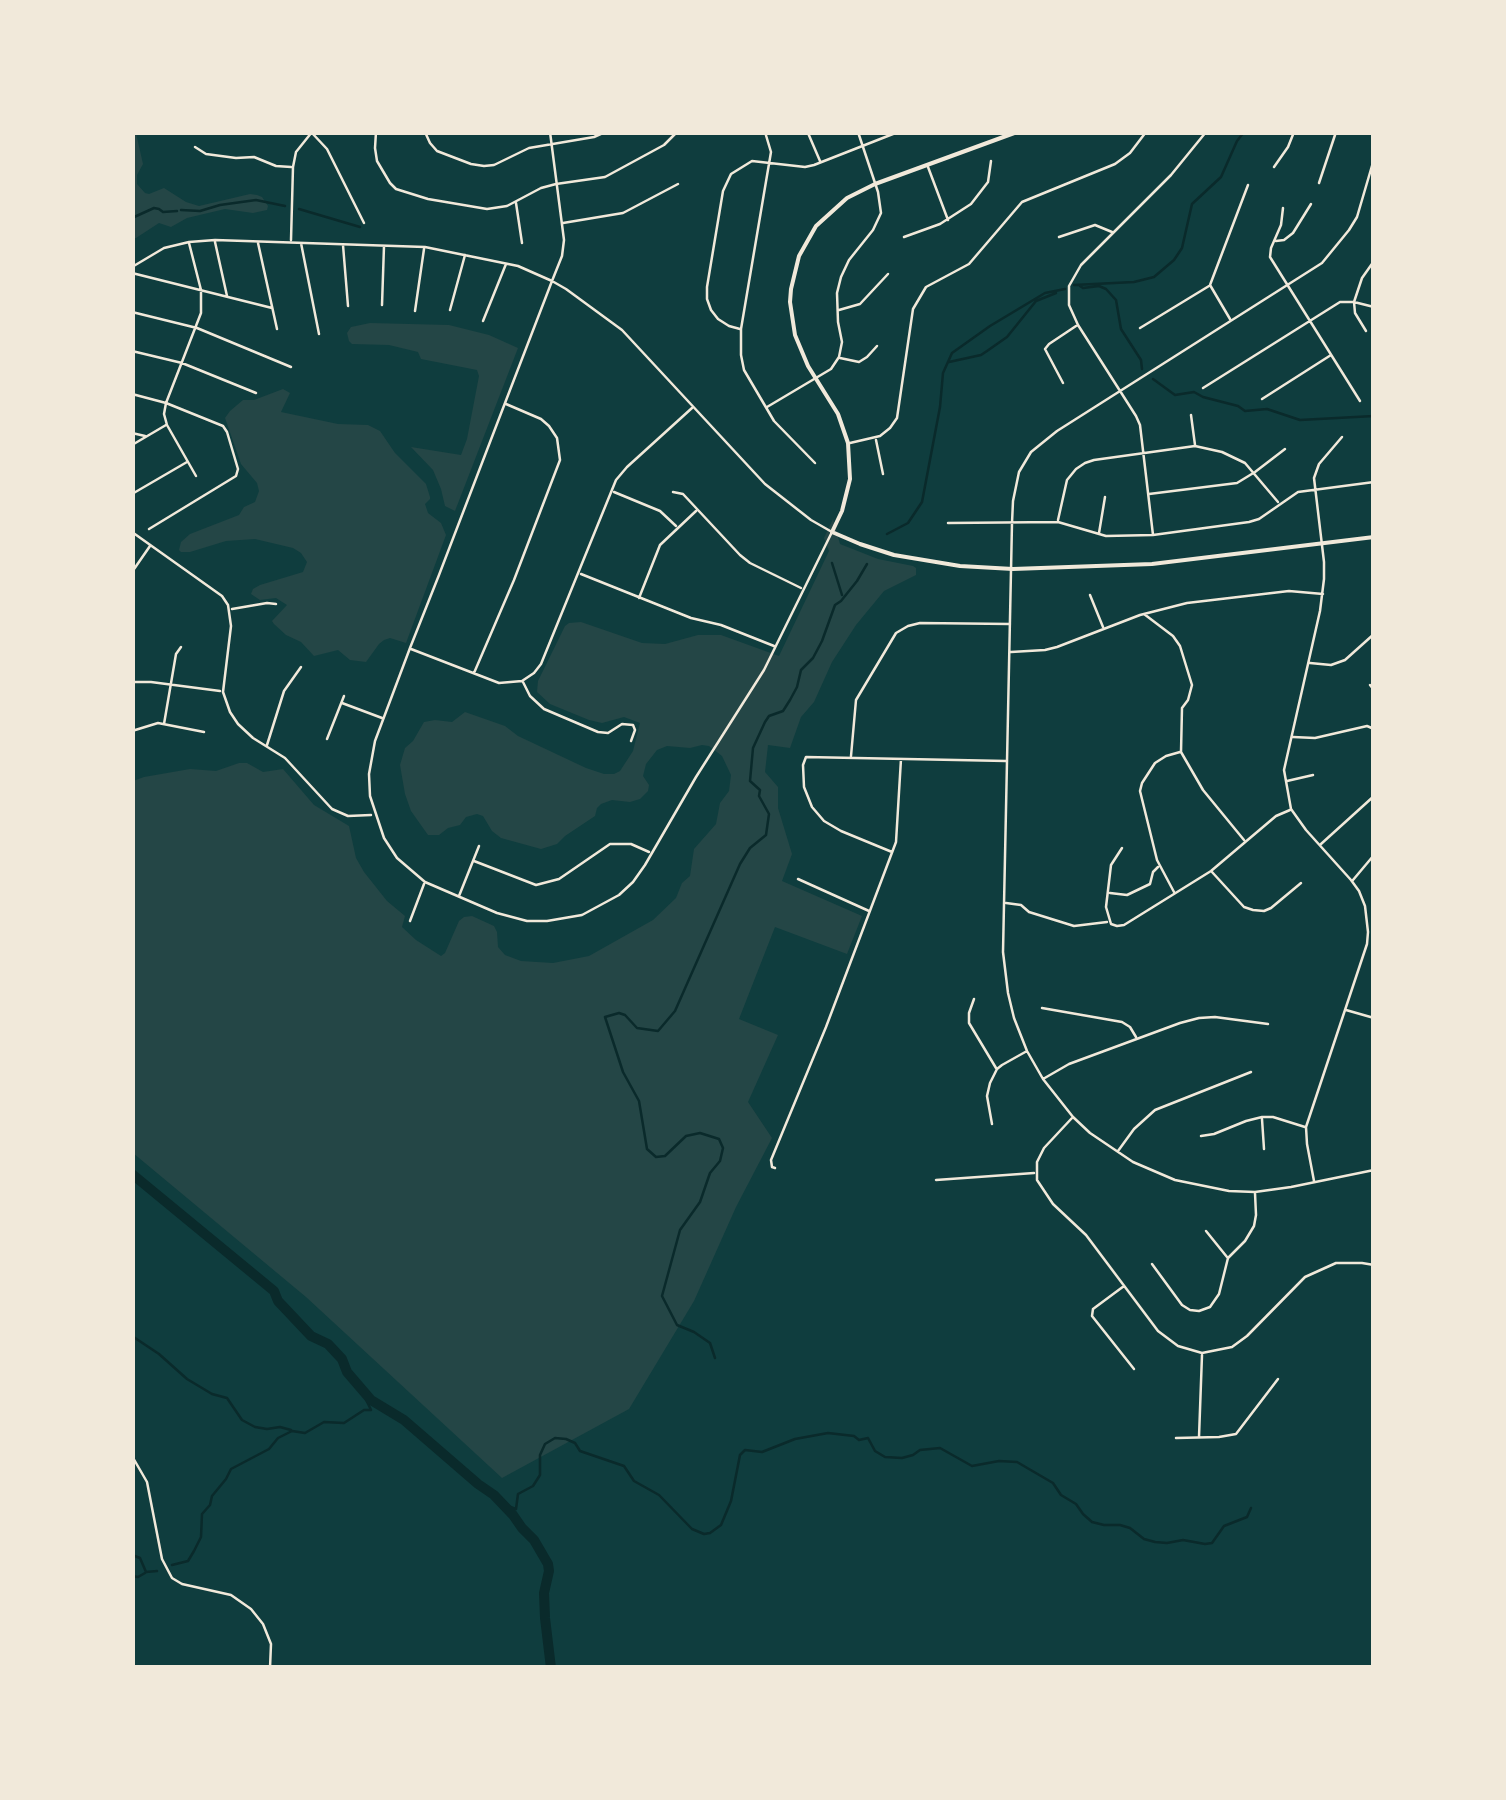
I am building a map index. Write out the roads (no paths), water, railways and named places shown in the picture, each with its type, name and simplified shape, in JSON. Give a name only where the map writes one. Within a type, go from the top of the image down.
[{"type":"street","points":[[376,132],[378,160],[396,189],[428,200],[487,210],[516,202],[541,188],[605,177],[664,145],[677,132]]},
{"type":"street","points":[[426,132],[437,150],[471,164],[494,164],[529,148],[594,138],[605,132]]},
{"type":"street","points":[[550,132],[563,249],[370,762],[374,814],[398,858],[425,882],[458,898],[527,921],[564,920],[599,908],[633,882],[764,670],[842,511],[850,480],[848,443],[838,414],[800,351],[791,316],[790,289],[798,256],[816,226],[848,198],[876,184],[1017,132]]},
{"type":"street","points":[[765,132],[771,152],[740,346],[744,370],[766,408],[788,437],[815,462]]},
{"type":"street","points":[[766,408],[817,378],[839,357],[842,342],[837,293],[844,268],[880,218],[882,208],[858,132]]},
{"type":"street","points":[[740,329],[718,319],[707,299],[720,210],[726,182],[732,174],[752,162],[805,167],[898,132]]},
{"type":"street","points":[[848,443],[876,438],[897,418],[914,309],[926,287],[969,264],[1022,202],[1115,164],[1130,153],[1146,132]]},
{"type":"street","points":[[1153,535],[1136,416],[1078,325],[1070,305],[1069,286],[1081,266],[1171,175],[1206,132]]},
{"type":"street","points":[[1274,167],[1294,132]]},
{"type":"street","points":[[1319,183],[1336,132]]},
{"type":"street","points":[[290,242],[292,167],[296,152],[311,133],[327,149],[364,223]]},
{"type":"street","points":[[808,133],[820,162]]},
{"type":"street","points":[[195,147],[206,154],[254,157],[276,166],[292,167]]},
{"type":"street","points":[[1374,159],[1349,230],[1322,263],[1057,432],[1032,452],[1018,472],[1012,524],[1004,903],[1005,973],[1014,1018],[1027,1052],[1043,1080],[1073,1117],[1118,1153],[1175,1180],[1255,1192],[1374,1170]]},
{"type":"street","points":[[904,237],[948,220],[980,195],[988,182],[992,161]]},
{"type":"street","points":[[928,166],[948,220]]},
{"type":"street","points":[[562,224],[622,214],[678,184]]},
{"type":"street","points":[[1140,328],[1210,285],[1248,184]]},
{"type":"street","points":[[516,202],[522,244]]},
{"type":"street","points":[[1274,241],[1284,240],[1293,232],[1311,204]]},
{"type":"street","points":[[1284,208],[1270,257],[1360,401]]},
{"type":"street","points":[[1059,237],[1095,225],[1113,233]]},
{"type":"street","points":[[215,240],[227,296]]},
{"type":"street","points":[[132,267],[164,248],[215,240],[425,247],[506,262],[552,281],[622,330],[765,484],[812,520],[860,544],[894,555],[960,566],[1013,569],[1152,564],[1374,538]]},
{"type":"street","points":[[189,242],[202,308],[164,414],[196,476]]},
{"type":"street","points":[[258,242],[277,329]]},
{"type":"street","points":[[301,242],[319,334]]},
{"type":"street","points":[[343,243],[348,306]]},
{"type":"street","points":[[382,304],[384,244]]},
{"type":"street","points":[[415,311],[425,247]]},
{"type":"street","points":[[450,310],[466,254]]},
{"type":"street","points":[[1366,331],[1354,302],[1362,278],[1374,261]]},
{"type":"street","points":[[483,321],[506,262]]},
{"type":"street","points":[[132,273],[272,308]]},
{"type":"street","points":[[837,310],[860,304],[888,274]]},
{"type":"street","points":[[1210,285],[1231,320]]},
{"type":"street","points":[[1203,388],[1340,302],[1374,307]]},
{"type":"street","points":[[132,312],[196,328],[291,366]]},
{"type":"street","points":[[1064,382],[1045,349],[1078,325]]},
{"type":"street","points":[[839,357],[862,361],[877,346]]},
{"type":"street","points":[[132,350],[182,363],[256,394]]},
{"type":"street","points":[[1262,399],[1332,354]]},
{"type":"street","points":[[132,394],[223,426],[238,465],[236,476],[150,529]]},
{"type":"street","points":[[474,673],[560,460],[559,443],[549,426],[504,403]]},
{"type":"street","points":[[410,648],[499,683],[522,681],[534,673],[616,480],[693,407]]},
{"type":"street","points":[[1192,415],[1195,446]]},
{"type":"street","points":[[132,445],[167,424]]},
{"type":"street","points":[[132,433],[146,436]]},
{"type":"street","points":[[1314,1182],[1306,1127],[1368,932],[1365,906],[1352,881],[1291,810],[1284,770],[1322,594],[1324,562],[1315,471],[1342,437]]},
{"type":"street","points":[[876,438],[883,474]]},
{"type":"street","points":[[1058,522],[1063,489],[1076,469],[1094,460],[1195,446],[1236,458],[1255,472],[1279,503]]},
{"type":"street","points":[[1148,494],[1237,482],[1285,449]]},
{"type":"street","points":[[132,494],[188,461]]},
{"type":"street","points":[[948,523],[1058,522],[1099,535],[1153,535],[1249,522],[1298,492],[1374,482]]},
{"type":"street","points":[[612,491],[660,510],[678,527]]},
{"type":"street","points":[[672,492],[683,494],[750,563],[803,589]]},
{"type":"street","points":[[1099,535],[1105,496]]},
{"type":"street","points":[[639,598],[660,545],[698,510]]},
{"type":"street","points":[[132,532],[222,596],[230,610],[223,692],[238,724],[252,738],[285,758],[339,814],[374,814]]},
{"type":"street","points":[[132,572],[151,545]]},
{"type":"street","points":[[579,573],[690,618],[776,646]]},
{"type":"street","points":[[1010,652],[1045,650],[1144,614],[1187,603],[1289,591],[1322,594]]},
{"type":"street","points":[[1090,596],[1103,629]]},
{"type":"street","points":[[230,610],[276,604]]},
{"type":"street","points":[[1144,614],[1174,636],[1192,685],[1182,708],[1181,752],[1203,790],[1245,841]]},
{"type":"street","points":[[852,757],[856,700],[896,633],[920,623],[1010,624]]},
{"type":"street","points":[[1308,662],[1331,665],[1345,660],[1374,634]]},
{"type":"street","points":[[164,724],[176,654],[181,647]]},
{"type":"street","points":[[267,747],[284,691],[301,668]]},
{"type":"street","points":[[522,681],[544,709],[598,732],[608,733],[622,724],[633,725],[631,741]]},
{"type":"street","points":[[132,682],[223,692]]},
{"type":"street","points":[[326,739],[344,696]]},
{"type":"street","points":[[341,702],[384,718]]},
{"type":"street","points":[[132,731],[154,723],[204,732]]},
{"type":"street","points":[[1292,737],[1315,738],[1367,726],[1374,729]]},
{"type":"street","points":[[1174,894],[1158,866],[1141,800],[1142,782],[1156,762],[1181,752]]},
{"type":"street","points":[[892,852],[824,821],[812,807],[804,787],[804,758],[1008,761]]},
{"type":"street","points":[[776,1168],[771,1160],[826,1028],[898,833],[901,759]]},
{"type":"street","points":[[1285,782],[1313,775]]},
{"type":"street","points":[[1320,845],[1374,796]]},
{"type":"street","points":[[1004,903],[1021,905],[1028,912],[1074,926],[1124,924],[1210,871],[1276,816],[1291,810]]},
{"type":"street","points":[[474,861],[536,885],[560,879],[610,844],[631,844],[652,853]]},
{"type":"street","points":[[458,898],[480,846]]},
{"type":"street","points":[[1110,922],[1106,908],[1110,865],[1122,848]]},
{"type":"street","points":[[1352,881],[1374,855]]},
{"type":"street","points":[[1108,893],[1127,896],[1150,884],[1158,866]]},
{"type":"street","points":[[1210,871],[1244,907],[1253,910],[1271,908],[1301,883]]},
{"type":"street","points":[[798,879],[870,912]]},
{"type":"street","points":[[410,921],[425,882]]},
{"type":"street","points":[[974,998],[968,1013],[970,1028],[997,1069]]},
{"type":"street","points":[[1042,1008],[1122,1022],[1136,1038]]},
{"type":"street","points":[[1344,1009],[1374,1018]]},
{"type":"street","points":[[1043,1080],[1068,1064],[1199,1018],[1268,1024]]},
{"type":"street","points":[[992,1124],[987,1096],[997,1069],[1027,1052]]},
{"type":"street","points":[[1118,1153],[1134,1129],[1155,1110],[1251,1072]]},
{"type":"street","points":[[1073,1117],[1044,1148],[1035,1173],[1046,1196],[1086,1235],[1158,1331],[1178,1346],[1202,1353],[1240,1342],[1316,1271],[1336,1263],[1374,1265]]},
{"type":"street","points":[[1201,1136],[1262,1117],[1306,1127]]},
{"type":"street","points":[[1262,1117],[1264,1149]]},
{"type":"street","points":[[936,1180],[1035,1173]]},
{"type":"street","points":[[1152,1264],[1182,1305],[1199,1311],[1210,1306],[1228,1258],[1254,1226],[1255,1192]]},
{"type":"street","points":[[1206,1231],[1228,1258]]},
{"type":"street","points":[[1125,1286],[1091,1312],[1134,1369]]},
{"type":"street","points":[[1199,1437],[1202,1353]]},
{"type":"street","points":[[1176,1438],[1236,1434],[1278,1380]]},
{"type":"street","points":[[132,1456],[147,1482],[167,1570],[176,1581],[231,1594],[251,1609],[271,1644],[270,1668]]},
{"type":"waterway","points":[[1074,285],[1134,282],[1154,277],[1174,260],[1182,248],[1192,204],[1221,177],[1244,132]]},
{"type":"waterway","points":[[181,210],[200,211],[256,200],[285,206]]},
{"type":"waterway","points":[[132,218],[154,208],[177,211]]},
{"type":"waterway","points":[[299,209],[360,227]]},
{"type":"waterway","points":[[1080,286],[1099,286],[1116,300],[1121,329],[1141,360],[1142,369]]},
{"type":"waterway","points":[[887,534],[908,523],[922,502],[943,373],[952,353],[1045,293],[1065,289]]},
{"type":"waterway","points":[[949,362],[981,355],[1007,337],[1036,301],[1056,293]]},
{"type":"waterway","points":[[1153,379],[1175,395],[1194,392],[1245,411],[1267,409],[1300,420],[1374,416]]},
{"type":"waterway","points":[[832,563],[842,595]]},
{"type":"waterway","points":[[715,1358],[710,1343],[677,1325],[662,1296],[680,1230],[700,1202],[723,1148],[719,1139],[700,1133],[686,1136],[665,1156],[656,1157],[647,1149],[639,1101],[623,1072],[605,1017],[619,1013],[637,1028],[658,1031],[675,1011],[740,864],[750,848],[766,835],[769,814],[759,796],[760,790],[750,781],[753,748],[769,716],[783,711],[790,700],[801,670],[822,641],[835,605],[867,564]]},
{"type":"waterway","points":[[132,1174],[274,1291],[278,1301],[311,1336],[328,1344],[342,1359],[347,1372],[371,1400],[404,1420],[513,1515],[548,1564],[544,1593],[551,1668]]},
{"type":"waterway","points":[[132,1336],[187,1379],[227,1398],[242,1420],[255,1427],[291,1430]]},
{"type":"waterway","points":[[172,1565],[188,1561],[201,1537],[202,1514],[231,1469],[269,1449],[278,1438],[292,1431],[305,1433],[324,1422],[344,1423],[364,1410],[371,1410],[361,1389]]},
{"type":"waterway","points":[[502,1504],[516,1509],[518,1494],[533,1486],[540,1475],[540,1455],[545,1444],[555,1438],[566,1439],[580,1451],[624,1466],[634,1481],[659,1495],[692,1529],[710,1533],[721,1525],[731,1501],[740,1455],[745,1450],[762,1452],[795,1439],[828,1433],[859,1440],[868,1438],[875,1451],[885,1457],[902,1458],[920,1450],[940,1448],[972,1466],[1017,1462],[1053,1483],[1092,1522],[1130,1528],[1155,1542],[1212,1543],[1224,1526],[1247,1517],[1251,1508]]},
{"type":"waterway","points":[[132,1555],[140,1558],[146,1572],[157,1571]]},
{"type":"waterway","points":[[132,1576],[145,1573]]}]
